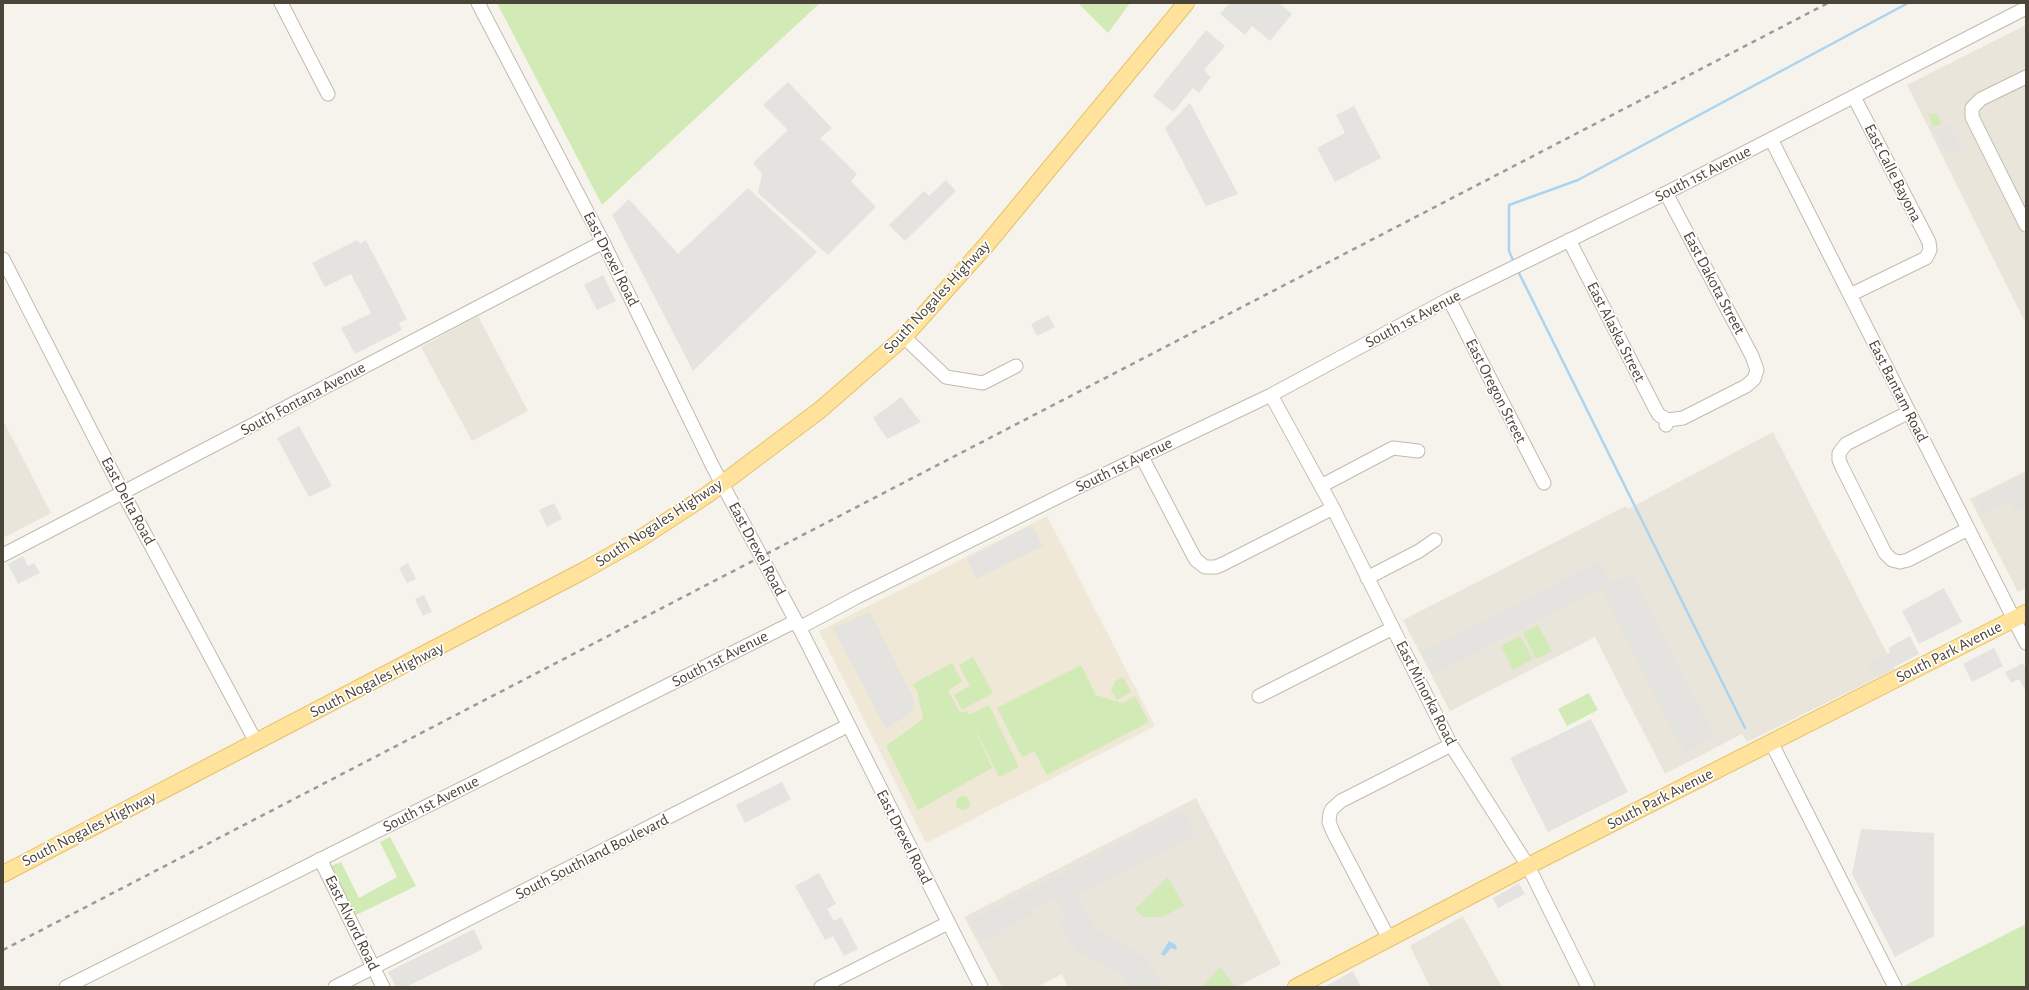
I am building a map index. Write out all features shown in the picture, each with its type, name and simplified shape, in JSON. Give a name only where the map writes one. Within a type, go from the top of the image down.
[{"type":"main road","name":"South Nogales Highway","points":[[3,874],[582,571],[644,536],[707,496],[721,483],[778,443],[820,410],[904,337],[988,243],[1186,3]]},
{"type":"main road","name":"South Park Avenue","points":[[1296,987],[1528,866],[2020,616]]},
{"type":"street","points":[[281,3],[328,94]]},
{"type":"street","name":"East Drexel Road","points":[[478,3],[603,242],[721,483],[797,625],[981,987]]},
{"type":"street","name":"South 1st Avenue","points":[[66,987],[320,859],[1270,394],[1449,300],[1666,193],[2026,8]]},
{"type":"street","points":[[2026,77],[1981,99],[1972,108],[1972,117],[2026,226]]},
{"type":"street","name":"East Calle Bayona","points":[[1850,295],[1926,258],[1935,252],[1854,97]]},
{"type":"street","name":"East Bantam Road","points":[[1771,139],[1968,529],[2020,616],[2026,643]]},
{"type":"street","name":"East Dakota Street","points":[[1666,193],[1752,356],[1760,375]]},
{"type":"street","name":"East Alaska Street","points":[[1569,240],[1656,410],[1667,423],[1683,418],[1746,386],[1760,375]]},
{"type":"street","name":"South Fontana Avenue","points":[[3,556],[603,242]]},
{"type":"street","name":"East Delta Road","points":[[3,259],[123,493],[256,742]]},
{"type":"street","name":"East Oregon Street","points":[[1449,300],[1544,483]]},
{"type":"street","points":[[904,337],[946,377],[983,383],[1016,366]]},
{"type":"street","name":"East Minorka Road","points":[[1270,394],[1333,508],[1452,745],[1528,866],[1588,987]]},
{"type":"street","points":[[1909,412],[1850,441],[1837,451],[1842,467],[1885,553],[1894,563],[1908,560],[1968,529]]},
{"type":"street","points":[[1321,486],[1393,448],[1418,451]]},
{"type":"street","points":[[1142,457],[1191,551],[1196,560],[1204,569],[1223,564],[1333,508]]},
{"type":"street","points":[[1367,578],[1419,551],[1435,540]]},
{"type":"street","points":[[1259,696],[1393,628]]},
{"type":"street","name":"South Southland Boulevard","points":[[335,987],[847,726]]},
{"type":"street","points":[[1771,742],[1896,987]]},
{"type":"street","points":[[1389,939],[1333,832],[1327,811],[1341,801],[1452,745]]},
{"type":"street","name":"East Alvord Road","points":[[320,859],[383,987]]},
{"type":"street","points":[[821,987],[948,923]]},
{"type":"shaded area","points":[[1230,3],[1279,3],[1292,14],[1270,41],[1252,26],[1245,35],[1220,14]]},
{"type":"shaded area","points":[[2026,25],[2026,324],[1907,85]]},
{"type":"shaded area","points":[[1206,30],[1225,46],[1204,70],[1211,77],[1199,93],[1193,88],[1173,112],[1153,96]]},
{"type":"shaded area","points":[[788,82],[832,128],[820,138],[857,174],[851,181],[876,207],[828,255],[758,193],[762,174],[753,163],[788,130],[763,105]]},
{"type":"shaded area","points":[[1190,103],[1238,194],[1206,206],[1165,128]]},
{"type":"shaded area","points":[[1354,106],[1381,158],[1335,182],[1317,148],[1345,133],[1336,115]]},
{"type":"shaded area","points":[[1949,124],[1961,148],[1946,155],[1934,131]]},
{"type":"shaded area","points":[[946,180],[956,191],[905,241],[889,225],[924,191],[929,196]]},
{"type":"shaded area","points":[[748,188],[817,252],[693,371],[612,215],[629,199],[678,254]]},
{"type":"shaded area","points":[[357,240],[360,244],[366,240],[407,319],[399,323],[402,330],[355,354],[341,328],[371,313],[351,274],[325,287],[312,263]]},
{"type":"shaded area","points":[[603,275],[616,301],[597,310],[584,285]]},
{"type":"shaded area","points":[[1048,315],[1055,327],[1037,336],[1031,324]]},
{"type":"shaded area","points":[[478,316],[528,411],[472,441],[421,347]]},
{"type":"shaded area","points":[[901,397],[921,422],[887,439],[873,418]]},
{"type":"shaded area","points":[[3,420],[51,513],[3,538]]},
{"type":"shaded area","points":[[299,426],[332,486],[309,497],[277,438]]},
{"type":"shaded area","points":[[1773,432],[1895,669],[1747,742],[1742,734],[1665,774],[1595,637],[1450,711],[1403,620],[1626,506],[1628,509]]},
{"type":"shaded area","points":[[2026,471],[2026,588],[2018,592],[1970,499]]},
{"type":"shaded area","points":[[2026,475],[2026,507],[2016,512],[2010,501],[1982,515],[1975,500]]},
{"type":"shaded area","points":[[554,503],[562,519],[547,527],[539,510]]},
{"type":"shaded area","points":[[1047,516],[1155,726],[926,843],[819,631]]},
{"type":"shaded area","points":[[1031,525],[1043,546],[976,579],[967,559]]},
{"type":"shaded area","points":[[23,556],[28,566],[34,563],[40,573],[18,584],[8,564]]},
{"type":"shaded area","points":[[1599,561],[1611,583],[1631,573],[1714,734],[1685,754],[1601,588],[1433,675],[1421,653]]},
{"type":"shaded area","points":[[408,563],[416,579],[407,583],[399,568]]},
{"type":"shaded area","points":[[1944,588],[1962,622],[1919,644],[1902,611]]},
{"type":"shaded area","points":[[424,595],[432,612],[423,616],[415,599]]},
{"type":"shaded area","points":[[870,612],[914,700],[912,712],[886,729],[833,628]]},
{"type":"shaded area","points":[[1910,636],[1919,654],[1875,677],[1868,663],[1890,652],[1888,648]]},
{"type":"shaded area","points":[[1994,648],[2003,666],[1972,682],[1963,664]]},
{"type":"shaded area","points":[[2023,663],[2026,669],[2026,692],[2019,679],[2011,683],[2005,672]]},
{"type":"shaded area","points":[[1591,719],[1628,792],[1548,832],[1510,758]]},
{"type":"shaded area","points":[[782,782],[791,799],[745,823],[736,805]]},
{"type":"shaded area","points":[[1196,798],[1281,964],[1237,987],[1068,987],[1062,974],[1037,987],[1002,987],[964,917]]},
{"type":"shaded area","points":[[1184,811],[1196,834],[1078,893],[1075,892],[1096,929],[1146,958],[1163,987],[1129,987],[1120,971],[1117,973],[1075,949],[1058,920],[1066,915],[1056,897],[1031,909],[1033,914],[982,942],[970,920]]},
{"type":"shaded area","points":[[1861,829],[1934,833],[1934,936],[1895,957],[1852,874]]},
{"type":"shaded area","points":[[819,873],[836,904],[827,909],[834,921],[841,917],[858,949],[844,956],[833,936],[825,940],[795,886]]},
{"type":"shaded area","points":[[1519,883],[1525,894],[1498,908],[1493,898]]},
{"type":"shaded area","points":[[1463,916],[1502,987],[1430,987],[1410,946]]},
{"type":"shaded area","points":[[474,929],[483,949],[406,987],[396,987],[388,972]]},
{"type":"shaded area","points":[[1353,971],[1361,987],[1324,987]]},
{"type":"green space","points":[[497,3],[820,3],[602,205]]},
{"type":"green space","points":[[1078,3],[1130,3],[1108,33]]},
{"type":"green space","points":[[1928,113],[1937,115],[1942,124],[1933,127]]},
{"type":"green space","points":[[1538,625],[1552,651],[1536,659],[1523,633]]},
{"type":"green space","points":[[1520,636],[1533,659],[1513,670],[1501,646]]},
{"type":"green space","points":[[973,657],[993,693],[962,710],[954,695],[970,686],[959,665]]},
{"type":"green space","points":[[952,663],[962,681],[948,691],[960,712],[967,711],[969,715],[989,705],[1019,767],[999,777],[973,724],[992,768],[918,810],[886,746],[923,719],[917,691],[913,684]]},
{"type":"green space","points":[[1081,665],[1096,695],[1122,703],[1135,696],[1149,722],[1047,775],[1034,751],[1022,757],[997,708]]},
{"type":"green space","points":[[1123,677],[1131,692],[1117,700],[1111,690],[1115,681]]},
{"type":"green space","points":[[1589,693],[1598,710],[1567,726],[1558,709]]},
{"type":"green space","points":[[960,796],[966,796],[970,800],[970,806],[966,810],[960,810],[956,806],[956,800]]},
{"type":"green space","points":[[390,837],[416,886],[354,916],[328,867],[341,862],[359,898],[397,877],[380,842]]},
{"type":"green space","points":[[1168,877],[1184,906],[1162,917],[1143,917],[1135,909]]},
{"type":"green space","points":[[2026,924],[2026,987],[1902,987]]},
{"type":"green space","points":[[1220,967],[1234,985],[1231,987],[1202,987]]},
{"type":"water","points":[[1169,941],[1176,945],[1177,950],[1171,948],[1164,956],[1161,954]]},
{"type":"waterway","points":[[1513,260],[1509,251],[1509,205],[1578,180],[1908,3]]},
{"type":"waterway","points":[[1519,273],[1745,728]]},
{"type":"railway","points":[[3,950],[1828,3]]}]
